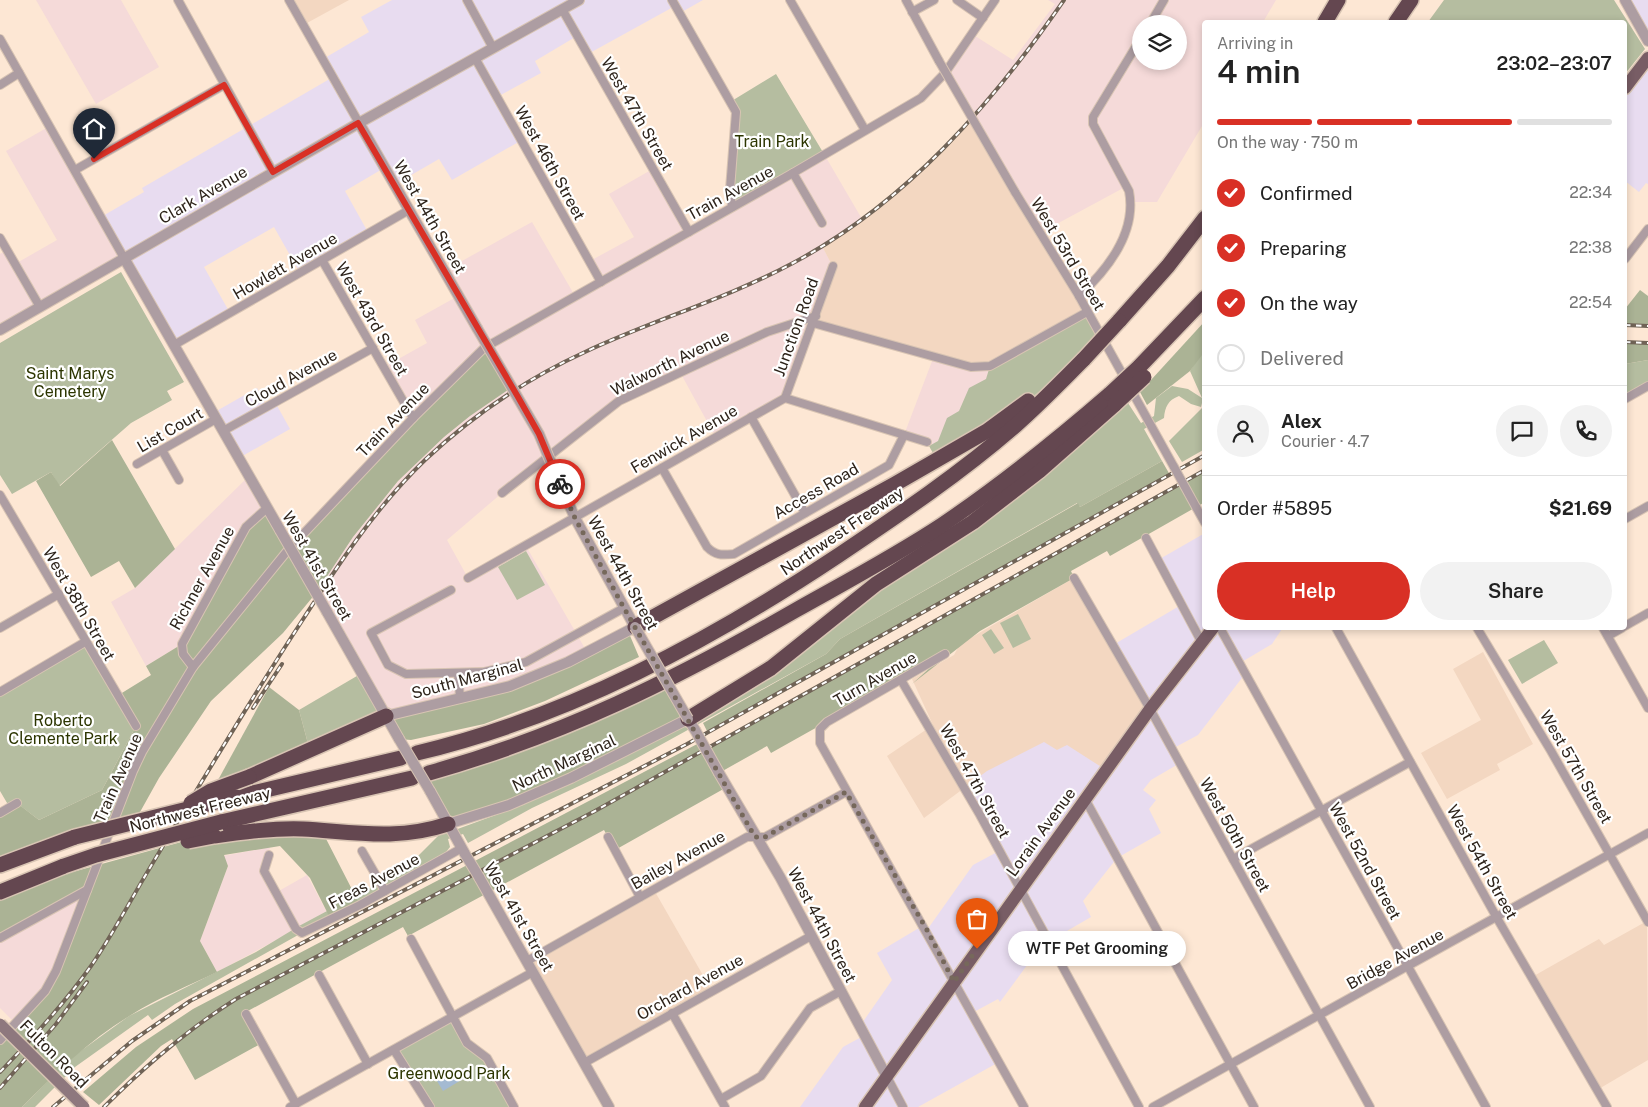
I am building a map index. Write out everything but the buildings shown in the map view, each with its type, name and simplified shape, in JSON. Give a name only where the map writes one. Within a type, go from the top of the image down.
[{"type":"highway","points":[[1326,20],[1338,0]]},
{"type":"highway","points":[[1397,20],[1411,0]]},
{"type":"highway","name":"Northwest Freeway","points":[[417,753],[506,727],[605,688],[686,647],[753,609],[854,545],[945,481],[1016,425],[1120,321],[1168,266],[1202,222]]},
{"type":"highway","points":[[1141,372],[1202,301]]},
{"type":"highway","points":[[691,725],[771,668],[876,584],[980,517],[1039,472],[1202,310]]},
{"type":"highway","points":[[635,627],[987,431],[1082,361]]},
{"type":"highway","points":[[429,773],[503,750],[576,723],[660,685],[742,641],[942,525],[1113,399]]},
{"type":"highway","points":[[175,812],[212,791],[249,777],[386,716]]},
{"type":"highway","name":"Northwest Freeway","points":[[0,865],[75,836],[401,758]]},
{"type":"highway","name":"Northwest Freeway","points":[[0,892],[24,881],[62,870],[105,853],[218,829],[412,778]]},
{"type":"highway","points":[[218,829],[302,829],[391,835],[418,832],[448,824]]},
{"type":"main road","points":[[1627,85],[1648,58]]},
{"type":"main road","name":"Lorain Avenue","points":[[865,1107],[1150,709],[1211,630]]},
{"type":"main road","name":"Fulton Road","points":[[0,1024],[84,1107]]},
{"type":"street","points":[[178,0],[273,172]]},
{"type":"street","name":"West 44th Street","points":[[289,0],[358,123],[518,397],[552,465],[575,518],[624,608],[811,936],[903,1107]]},
{"type":"street","points":[[467,0],[493,48]]},
{"type":"street","name":"Clark Avenue","points":[[0,330],[358,123],[579,0]]},
{"type":"street","points":[[672,0],[736,112],[730,189],[732,207]]},
{"type":"street","points":[[790,0],[865,130]]},
{"type":"street","name":"West 53rd Street","points":[[906,0],[1015,192],[1079,296],[1202,518]]},
{"type":"street","points":[[912,12],[934,0]]},
{"type":"street","points":[[957,0],[983,18]]},
{"type":"street","name":"Train Avenue","points":[[0,1040],[51,981],[142,752],[193,667],[288,550],[413,418],[484,348],[793,173],[921,98],[945,73],[994,0]]},
{"type":"street","points":[[1155,15],[1164,0]]},
{"type":"street","points":[[1625,0],[1648,41]]},
{"type":"street","name":"West 47th Street","points":[[562,9],[689,232]]},
{"type":"street","name":"West 41st Street","points":[[0,39],[609,1107]]},
{"type":"street","points":[[1079,296],[1094,282],[1129,226],[1131,214],[1129,191],[1093,124],[1093,117],[1132,53]]},
{"type":"street","name":"West 46th Street","points":[[475,58],[601,282]]},
{"type":"street","points":[[0,85],[20,74]]},
{"type":"street","points":[[74,170],[224,85]]},
{"type":"street","points":[[793,173],[822,223]]},
{"type":"street","name":"Howlett Avenue","points":[[174,345],[409,210]]},
{"type":"street","points":[[1627,256],[1648,229]]},
{"type":"street","points":[[0,238],[40,307]]},
{"type":"street","points":[[1640,238],[1648,244]]},
{"type":"street","name":"West 43rd Street","points":[[322,260],[413,418]]},
{"type":"street","name":"Junction Road","points":[[785,398],[833,266]]},
{"type":"street","points":[[814,319],[972,367],[980,367],[990,366],[1004,359],[1087,312]]},
{"type":"street","name":"Walworth Avenue","points":[[502,493],[619,401],[767,332],[814,319]]},
{"type":"street","name":"Cloud Avenue","points":[[223,432],[373,348]]},
{"type":"street","points":[[1627,398],[1648,386]]},
{"type":"street","points":[[785,398],[927,442]]},
{"type":"street","name":"Fenwick Avenue","points":[[468,578],[785,398]]},
{"type":"street","points":[[751,417],[805,513]]},
{"type":"street","name":"List Court","points":[[137,464],[216,419]]},
{"type":"street","name":"Access Road","points":[[662,468],[707,547],[716,554],[734,554],[889,465],[904,435]]},
{"type":"street","points":[[162,450],[179,480]]},
{"type":"street","name":"West 38th Street","points":[[0,495],[136,726]]},
{"type":"street","points":[[1627,518],[1648,506]]},
{"type":"street","name":"Richner Avenue","points":[[193,667],[183,654],[182,644],[246,527],[267,508]]},
{"type":"street","points":[[1146,538],[1201,641]]},
{"type":"street","name":"West 50th Street","points":[[1074,578],[1150,709],[1370,1107]]},
{"type":"street","points":[[451,590],[371,633],[382,657],[396,670],[406,674],[458,674],[484,672],[526,662],[624,608]]},
{"type":"street","points":[[0,628],[59,594]]},
{"type":"street","points":[[1627,625],[1648,613]]},
{"type":"street","name":"South Marginal","points":[[386,716],[510,686],[568,662],[635,627]]},
{"type":"street","name":"West 52nd Street","points":[[1221,630],[1486,1107]]},
{"type":"street","name":"West 54th Street","points":[[1337,630],[1497,918],[1606,1107]]},
{"type":"street","name":"West 57th Street","points":[[1478,630],[1648,922]]},
{"type":"street","points":[[1604,630],[1648,708]]},
{"type":"street","points":[[1608,636],[1619,630]]},
{"type":"street","points":[[0,692],[85,642]]},
{"type":"street","name":"Turn Avenue","points":[[846,792],[820,743],[820,729],[827,722],[945,654]]},
{"type":"street","points":[[458,674],[460,698]]},
{"type":"street","name":"West 47th Street","points":[[901,680],[975,808],[1140,1107]]},
{"type":"street","name":"North Marginal","points":[[448,824],[509,804],[691,725]]},
{"type":"street","points":[[1233,859],[1410,762]]},
{"type":"street","points":[[846,792],[927,930],[1024,1107]]},
{"type":"street","name":"Bailey Avenue","points":[[527,961],[747,837],[765,837],[846,792]]},
{"type":"street","points":[[1085,799],[1254,1107]]},
{"type":"street","points":[[0,813],[17,804]]},
{"type":"street","name":"Bridge Avenue","points":[[1153,1107],[1497,918],[1648,832]]},
{"type":"street","points":[[608,837],[640,898]]},
{"type":"street","points":[[362,851],[385,891]]},
{"type":"street","name":"Freas Avenue","points":[[269,855],[264,872],[298,931],[302,933],[309,932],[463,851]]},
{"type":"street","points":[[0,938],[87,890]]},
{"type":"street","name":"Orchard Avenue","points":[[584,1063],[811,936]]},
{"type":"street","points":[[411,939],[466,1043],[486,1058],[514,1107]]},
{"type":"street","points":[[246,1014],[293,1106],[533,972]]},
{"type":"street","points":[[319,975],[368,1064]]},
{"type":"street","points":[[721,1099],[761,1076],[810,1008],[841,991]]},
{"type":"street","points":[[672,1013],[725,1107]]},
{"type":"street","points":[[394,1050],[430,1107]]},
{"type":"shaded area","points":[[36,0],[121,0],[159,67],[96,104]]},
{"type":"shaded area","points":[[294,0],[349,0],[307,23]]},
{"type":"shaded area","points":[[392,0],[703,0],[680,13],[675,6],[588,54],[577,36],[535,61],[541,73],[497,97],[522,140],[452,180],[439,159],[394,185],[384,168],[345,191],[369,234],[300,273],[274,227],[204,267],[230,313],[174,345],[101,217],[144,192],[142,188],[333,77],[323,59],[369,32],[361,17]]},
{"type":"shaded area","points":[[1048,0],[1276,0],[1264,20],[1202,20],[1202,126],[1157,202],[1131,202],[1127,186],[1040,233],[945,72],[972,34],[1013,60],[1055,4]]},
{"type":"shaded area","points":[[1625,0],[1648,0],[1648,41]]},
{"type":"shaded area","points":[[1648,58],[1648,184],[1646,183],[1639,192],[1627,183],[1627,85]]},
{"type":"shaded area","points":[[972,118],[1087,312],[980,367],[813,323],[833,267],[822,246],[893,195],[930,162]]},
{"type":"shaded area","points":[[50,126],[124,258],[0,330],[0,254],[7,250],[15,264],[57,240],[6,151]]},
{"type":"shaded area","points":[[824,154],[862,219],[822,246],[833,266],[785,398],[715,436],[681,374],[619,401],[502,493],[447,540],[468,578],[526,546],[587,652],[510,686],[386,716],[316,593],[353,537],[398,481],[444,437],[470,416],[512,387],[413,418],[384,367],[427,343],[415,320],[458,296],[444,271],[532,222],[575,296],[601,282],[590,261],[634,237],[609,194],[651,170],[688,232]]},
{"type":"shaded area","points":[[934,356],[990,366],[969,441],[937,460],[927,442],[904,435]]},
{"type":"shaded area","points":[[257,388],[267,407],[275,402],[290,429],[239,458],[213,413]]},
{"type":"shaded area","points":[[249,476],[267,508],[182,644],[146,666],[111,602],[135,588]]},
{"type":"shaded area","points":[[1202,535],[1202,630],[1281,630],[1272,644],[1240,663],[1245,674],[1198,735],[1172,749],[1180,763],[1151,780],[1143,790],[1156,800],[1149,809],[1161,833],[1117,858],[1083,901],[1091,917],[1041,946],[1000,1002],[998,999],[972,1013],[999,1062],[918,1107],[800,1107],[843,1047],[865,1035],[860,1026],[892,980],[877,953],[924,925],[927,930],[973,865],[999,851],[962,784],[1113,645],[1181,605],[1158,560]]},
{"type":"shaded area","points":[[1074,578],[1150,709],[1106,770],[1067,745],[1057,750],[1044,742],[987,771],[924,818],[887,756],[933,725],[912,679],[954,655],[960,644]]},
{"type":"shaded area","points":[[1483,652],[1533,744],[1497,764],[1500,770],[1447,799],[1421,753],[1481,720],[1453,669]]},
{"type":"shaded area","points":[[270,847],[264,871],[277,892],[307,875],[331,920],[291,932],[217,972],[200,941],[228,866],[223,856]]},
{"type":"shaded area","points":[[87,890],[51,981],[14,1022],[0,1008],[0,938]]},
{"type":"shaded area","points":[[654,890],[712,991],[584,1063],[527,961]]},
{"type":"shaded area","points":[[1647,921],[1648,1060],[1597,1090],[1532,977],[1599,939],[1604,945]]},
{"type":"green space","points":[[1444,0],[1614,0],[1627,20],[1429,20]]},
{"type":"green space","points":[[1627,21],[1645,49],[1627,72]]},
{"type":"green space","name":"Train Park","points":[[776,74],[824,154],[732,207],[736,112],[730,102]]},
{"type":"green space","name":"Saint Marys Cemetery","points":[[121,272],[184,382],[167,391],[172,400],[131,423],[59,486],[51,472],[12,494],[0,475],[0,343]]},
{"type":"green space","points":[[1640,290],[1648,296],[1648,326],[1627,325],[1627,306]]},
{"type":"green space","points":[[1087,312],[1102,340],[1023,405],[937,460],[929,446],[938,441],[947,418],[959,411],[969,388],[986,379],[990,366]]},
{"type":"green space","points":[[1202,324],[1202,355],[1190,371],[1147,405],[1140,392]]},
{"type":"green space","points":[[1627,342],[1648,343],[1648,360],[1627,364]]},
{"type":"green space","points":[[484,348],[512,387],[470,416],[444,437],[398,481],[353,537],[316,593],[283,633],[211,701],[159,778],[135,821],[0,865],[0,813],[17,803],[39,820],[102,790],[136,726],[117,696],[151,675],[146,666],[182,644],[244,531],[267,508],[290,548]]},
{"type":"green space","points":[[1202,352],[1202,398],[1190,371]]},
{"type":"green space","points":[[1648,360],[1648,386],[1627,398],[1627,364]]},
{"type":"green space","points":[[1172,386],[1188,389],[1202,398],[1201,407],[1191,404],[1179,396],[1168,404],[1164,418],[1144,429],[1162,461],[1080,507],[1077,503],[840,639],[826,654],[626,764],[532,808],[468,843],[463,834],[448,839],[450,847],[446,852],[175,1004],[152,1020],[148,1015],[75,1067],[35,1107],[22,1107],[71,1058],[129,1016],[256,952],[299,926],[415,864],[413,861],[441,833],[444,834],[523,805],[630,754],[882,588],[955,543],[1030,488],[1128,403],[1141,423],[1154,416],[1156,398]]},
{"type":"green space","points":[[1202,408],[1202,451],[1182,462],[1169,441]]},
{"type":"green space","points":[[112,440],[175,549],[135,588],[119,561],[91,577],[36,481],[51,472],[60,486]]},
{"type":"green space","points":[[1162,461],[1170,475],[708,733],[703,723],[826,654],[840,639],[1078,503],[1080,507]]},
{"type":"green space","points":[[1202,472],[1202,504],[1110,556],[1107,551],[1071,571],[1074,578],[980,631],[912,684],[942,657],[771,753],[767,746],[719,773],[727,787],[615,850],[604,830],[408,936],[403,927],[246,1012],[262,1043],[195,1080],[172,1039],[161,1046],[99,1105],[83,1092],[136,1047],[193,1009],[701,742],[706,749]]},
{"type":"green space","points":[[526,551],[545,585],[517,600],[498,567]]},
{"type":"green space","points":[[1018,614],[1031,639],[1013,648],[1000,623]]},
{"type":"green space","points":[[991,629],[1004,648],[994,654],[982,635]]},
{"type":"green space","points":[[628,631],[639,657],[545,701],[484,724],[411,740],[399,739],[386,716],[510,686]]},
{"type":"green space","points":[[1544,640],[1558,663],[1522,684],[1508,660]]},
{"type":"green space","name":"Roberto Clemente Park","points":[[85,642],[136,726],[102,790],[39,820],[18,804],[10,808],[0,791],[0,692]]},
{"type":"green space","points":[[362,673],[386,716],[310,751],[299,710]]},
{"type":"green space","points":[[667,681],[688,719],[571,778],[448,824],[420,775]]},
{"type":"green space","points":[[269,687],[299,710],[310,751],[212,791]]},
{"type":"green space","points":[[322,831],[360,905],[331,920],[310,878],[280,846],[224,855],[228,866],[200,941],[217,972],[152,1003],[101,1035],[47,1082],[22,1107],[0,1107],[0,1040],[45,991],[86,890],[0,938],[0,892],[185,841]]},
{"type":"green space","name":"Greenwood Park","points":[[452,1018],[467,1043],[487,1058],[514,1107],[430,1107],[394,1050]]},
{"type":"water","points":[[457,1069],[463,1079],[443,1091],[437,1081]]},
{"type":"railway","points":[[0,1072],[47,1021],[91,966],[279,656],[372,519],[406,479],[462,428],[521,386],[611,340],[716,299],[768,276],[834,239],[873,211],[944,148],[976,113],[1007,77],[1064,0]]},
{"type":"railway","points":[[1627,325],[1648,326]]},
{"type":"railway","points":[[1627,342],[1648,343]]},
{"type":"railway","points":[[53,1107],[132,1041],[190,1001],[687,744],[1202,457]]},
{"type":"railway","points":[[104,1107],[167,1049],[200,1023],[236,999],[595,811],[1202,472]]},
{"type":"railway","points":[[253,708],[282,664]]},
{"type":"railway","points":[[0,1088],[56,1024],[87,982]]},
{"type":"way so far","points":[[560,484],[575,518],[624,608],[755,837],[765,837],[846,792],[927,930],[954,982],[977,949]]},
{"type":"place","name":"WTF Pet Grooming","points":[[977,949]]},
{"type":"route","points":[[94,159],[224,85],[273,172],[358,123],[539,434],[560,484]]}]
